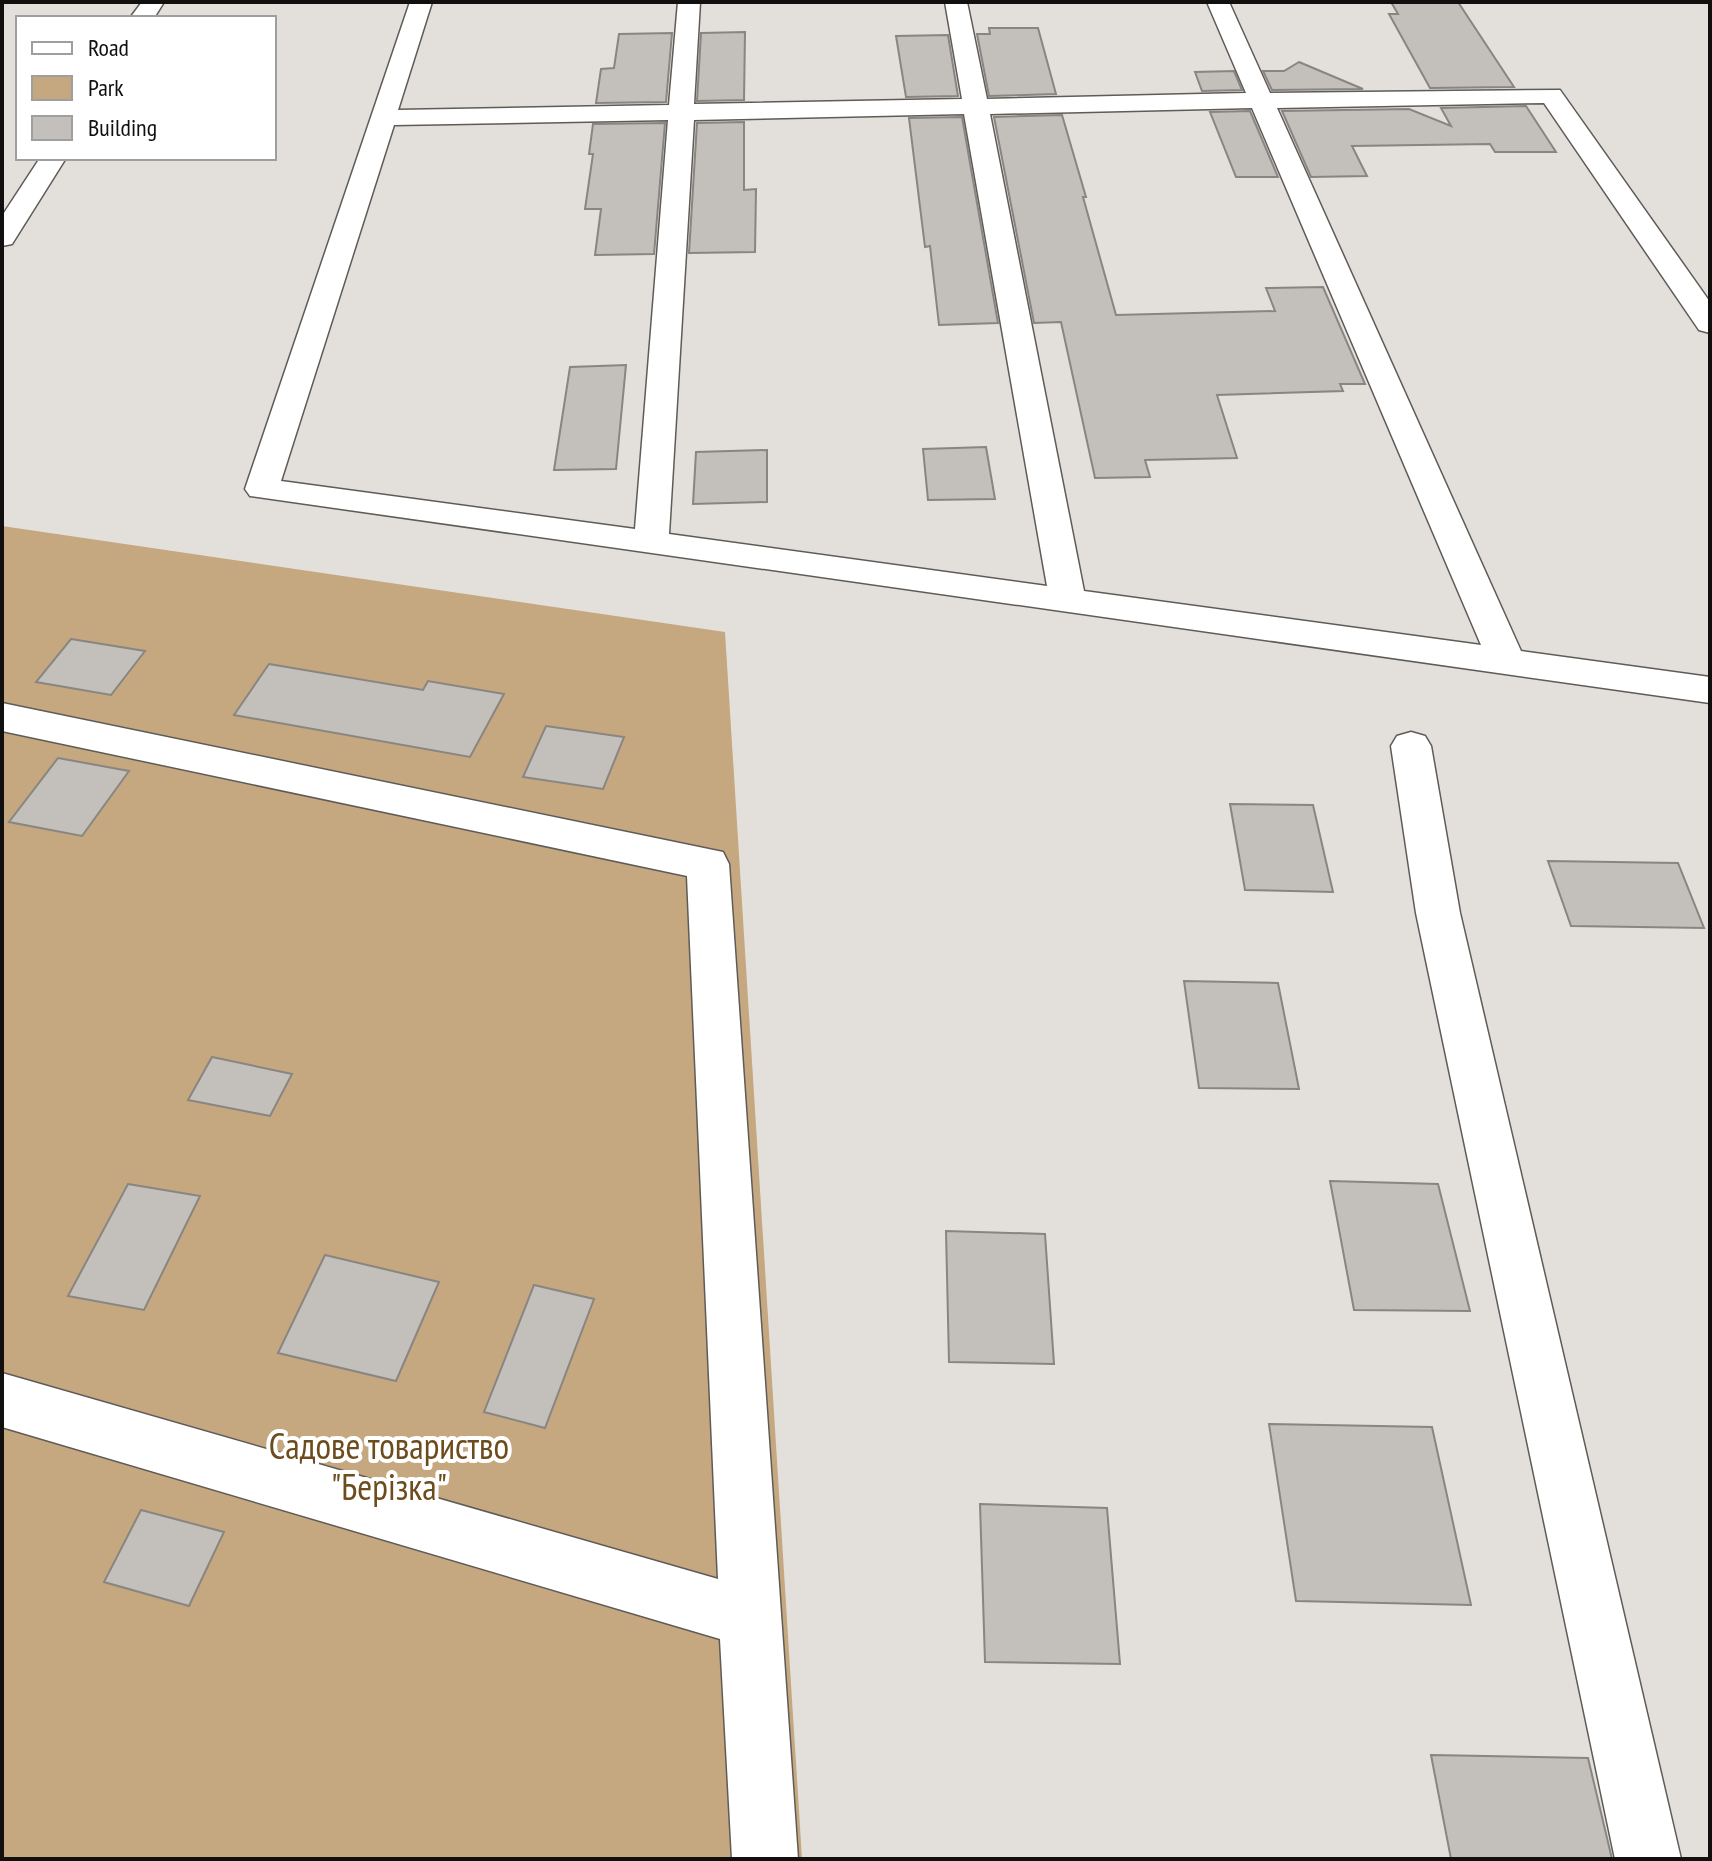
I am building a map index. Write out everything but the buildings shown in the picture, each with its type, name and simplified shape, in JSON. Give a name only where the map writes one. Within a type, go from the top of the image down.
[{"type":"street","points":[[421,2],[262,489],[1710,690]]},
{"type":"street","points":[[651,543],[689,2]]},
{"type":"street","points":[[956,2],[1068,601]]},
{"type":"street","points":[[1218,2],[1507,662]]},
{"type":"street","points":[[383,118],[1551,95],[1710,324]]},
{"type":"street","points":[[2,238],[52,160]]},
{"type":"street","points":[[2,717],[708,864],[765,1859]]},
{"type":"street","points":[[1411,746],[1438,913],[1648,1859]]},
{"type":"street","points":[[2,1400],[749,1618]]},
{"type":"green space","name":"Садове товариство \"Берізка\"","points":[[2,526],[725,632],[802,1859],[2,1859]]}]
